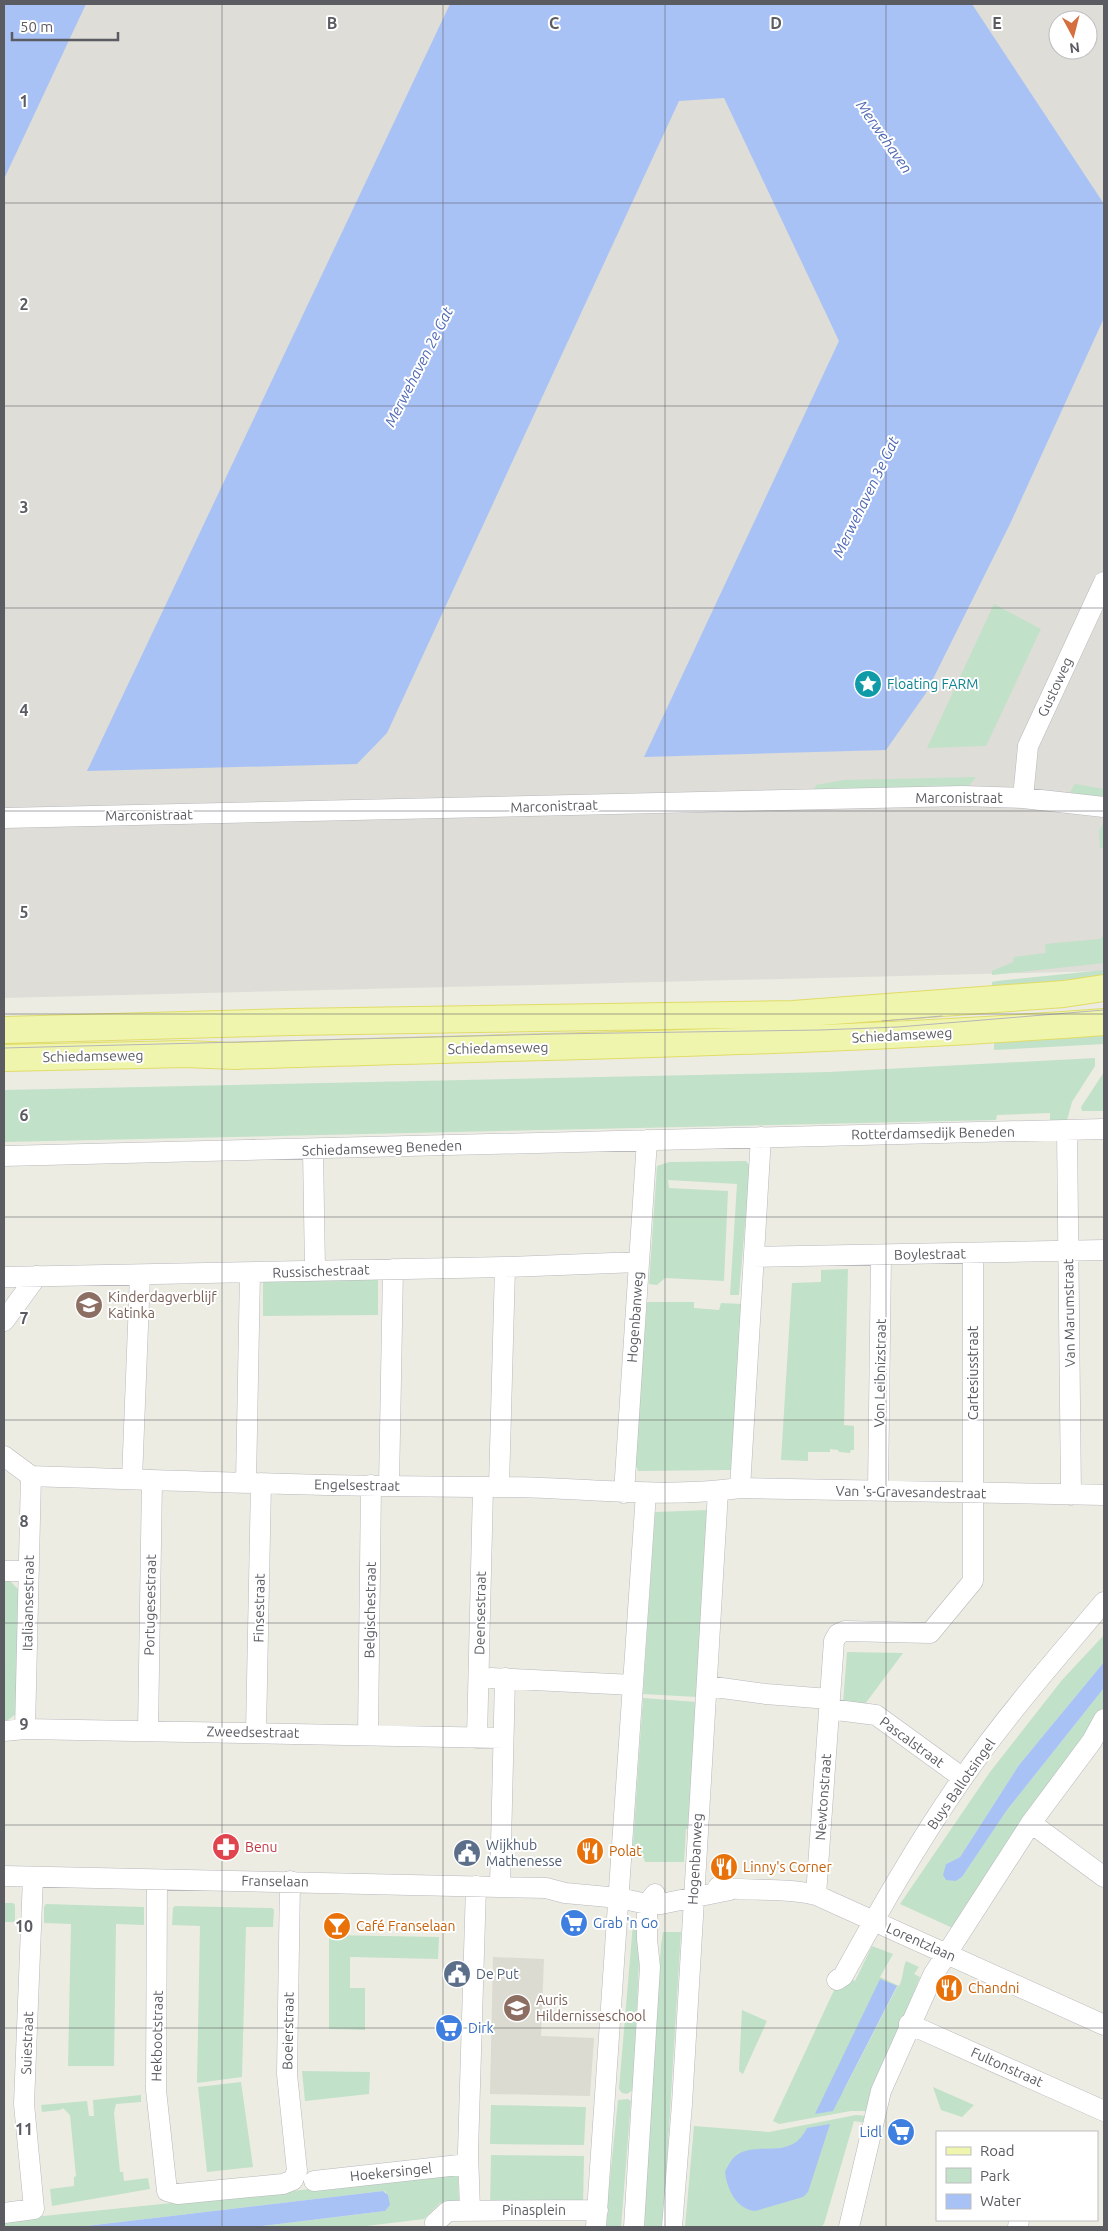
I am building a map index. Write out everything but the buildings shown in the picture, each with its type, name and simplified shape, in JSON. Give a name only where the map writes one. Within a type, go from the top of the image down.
[{"type":"main road","name":"Schiedamseweg","points":[[4,1030],[291,1022],[793,1014],[991,999],[1104,988]]},
{"type":"main road","name":"Schiedamseweg","points":[[4,1058],[185,1054],[236,1056],[796,1041],[1104,1022]]},
{"type":"street","name":"Gustoweg","points":[[1023,798],[1028,746],[1104,582]]},
{"type":"street","name":"Marconistraat","points":[[4,818],[962,796],[1023,798],[1104,807]]},
{"type":"street","name":"Rotterdamsedijk Beneden","points":[[761,1137],[1104,1129]]},
{"type":"street","name":"Van Marumstraat","points":[[1067,1130],[1071,1495]]},
{"type":"street","name":"Schiedamseweg Beneden","points":[[4,1156],[313,1150],[761,1137]]},
{"type":"street","points":[[740,1488],[761,1137]]},
{"type":"street","name":"Hogenbanweg","points":[[624,1493],[647,1140]]},
{"type":"street","points":[[313,1150],[315,1270]]},
{"type":"street","name":"Boylestraat","points":[[755,1257],[1104,1250]]},
{"type":"street","name":"Cartesiusstraat","points":[[972,1494],[973,1253]]},
{"type":"street","name":"Von Leibnizstraat","points":[[878,1491],[881,1255]]},
{"type":"street","name":"Russischestraat","points":[[4,1276],[250,1273],[639,1262]]},
{"type":"street","name":"Deensestraat","points":[[478,1738],[479,1677],[505,1267]]},
{"type":"street","name":"Belgischestraat","points":[[368,1735],[393,1269]]},
{"type":"street","name":"Finsestraat","points":[[250,1273],[256,1732]]},
{"type":"street","points":[[132,1479],[140,1275]]},
{"type":"street","points":[[4,1321],[37,1276]]},
{"type":"street","points":[[4,1456],[31,1476]]},
{"type":"street","name":"Engelsestraat","points":[[31,1476],[624,1493],[718,1491]]},
{"type":"street","name":"Italiaansestraat","points":[[25,1729],[31,1476]]},
{"type":"street","name":"Portugesestraat","points":[[148,1731],[152,1480]]},
{"type":"street","name":"Van 's-Gravesandestraat","points":[[718,1491],[740,1488],[1104,1496]]},
{"type":"street","name":"Hogenbanweg","points":[[672,2227],[682,2104],[718,1491]]},
{"type":"street","points":[[597,2219],[646,1493]]},
{"type":"street","name":"Newtonstraat","points":[[816,1895],[834,1641],[838,1634],[845,1631],[930,1633],[973,1581],[972,1494]]},
{"type":"street","points":[[4,1571],[29,1571]]},
{"type":"street","name":"Buys Ballotsingel","points":[[837,1980],[843,1976],[922,1840],[963,1778],[1034,1684],[1104,1602]]},
{"type":"street","points":[[479,1677],[632,1685]]},
{"type":"street","points":[[500,1886],[502,1738],[505,1678]]},
{"type":"street","name":"Pascalstraat","points":[[707,1686],[829,1704],[876,1715],[963,1778]]},
{"type":"street","points":[[849,2227],[875,2112],[887,2075],[932,1975],[1031,1823],[1092,1741],[1104,1719]]},
{"type":"street","name":"Zweedsestraat","points":[[4,1731],[25,1729],[256,1732],[502,1738]]},
{"type":"street","points":[[1031,1823],[1104,1877]]},
{"type":"street","name":"Franselaan","points":[[4,1876],[546,1888],[564,1883],[619,1892],[654,1901]]},
{"type":"street","name":"Suiestraat","points":[[4,2213],[34,2208],[24,2104],[33,1877]]},
{"type":"street","name":"Hekbootstraat","points":[[157,1880],[156,2090],[167,2191],[178,2194],[283,2184],[293,2180]]},
{"type":"street","name":"Boeierstraat","points":[[290,1881],[287,2074],[297,2172],[293,2180]]},
{"type":"street","points":[[470,2210],[468,2164],[476,1886]]},
{"type":"street","name":"Lorentzlaan","points":[[654,1901],[693,1892],[730,1890],[801,1891],[816,1895],[1104,2025]]},
{"type":"street","points":[[634,2227],[650,1967],[647,1939],[654,1901]]},
{"type":"street","name":"Fultonstraat","points":[[909,2024],[1104,2111]]},
{"type":"street","name":"Hoekersingel","points":[[314,2181],[468,2164]]},
{"type":"street","name":"Pinasplein","points":[[436,2225],[448,2212],[470,2210],[597,2219]]},
{"type":"shaded area","points":[[4,4],[1104,4],[1104,971],[4,998]]},
{"type":"shaded area","name":"Auris Hildernisseschool","points":[[493,1957],[544,1959],[541,2036],[594,2038],[590,2096],[490,2094]]},
{"type":"green space","points":[[994,604],[1041,629],[986,746],[927,748]]},
{"type":"green space","points":[[976,777],[968,787],[814,790],[816,785],[844,780]]},
{"type":"green space","points":[[1075,784],[1104,789],[1104,798],[1072,794],[1070,792]]},
{"type":"green space","points":[[1104,821],[1104,848],[1100,848],[1099,831]]},
{"type":"green space","points":[[1104,935],[1104,963],[992,975],[992,971],[1013,962],[1014,957],[1046,953],[1045,944],[1100,939]]},
{"type":"green space","points":[[1104,970],[1104,984],[993,995],[992,982]]},
{"type":"green space","points":[[1104,1026],[1104,1044],[994,1050],[994,1035],[1067,1036],[1068,1038],[1080,1037]]},
{"type":"green space","points":[[1095,1058],[1095,1066],[1072,1102],[1066,1124],[1050,1124],[1050,1113],[997,1115],[996,1120],[4,1142],[4,1090],[829,1072]]},
{"type":"green space","points":[[1104,1072],[1104,1111],[1082,1111],[1081,1107]]},
{"type":"green space","points":[[746,1161],[750,1166],[739,1295],[730,1295],[737,1184],[668,1180],[669,1188],[728,1191],[724,1281],[665,1278],[657,1285],[649,1284],[657,1166],[669,1162]]},
{"type":"green space","points":[[848,1269],[844,1425],[854,1426],[854,1450],[851,1450],[850,1453],[830,1449],[830,1452],[808,1452],[808,1461],[781,1460],[792,1283],[821,1282],[821,1270]]},
{"type":"green space","points":[[378,1279],[378,1315],[263,1316],[263,1280]]},
{"type":"green space","points":[[647,1302],[694,1302],[694,1308],[719,1310],[721,1303],[742,1304],[731,1470],[638,1471],[635,1463]]},
{"type":"green space","points":[[709,1510],[697,1697],[643,1694],[655,1512]]},
{"type":"green space","points":[[4,1580],[10,1581],[20,1591],[17,1713],[4,1723]]},
{"type":"green space","points":[[1104,1635],[1104,1662],[1019,1765],[960,1857],[946,1864],[956,1881],[962,1877],[1007,1810],[1104,1688],[1104,1727],[957,1930],[900,1904],[990,1772],[1062,1680]]},
{"type":"green space","points":[[847,1652],[903,1653],[865,1704],[843,1703]]},
{"type":"green space","points":[[643,1698],[697,1702],[684,1862],[645,1862],[644,1858],[632,1858]]},
{"type":"green space","points":[[4,1903],[13,1903],[15,1905],[15,1922],[4,1922]]},
{"type":"green space","points":[[46,1904],[144,1907],[144,1925],[116,1924],[114,2066],[68,2066],[71,1924],[44,1923],[44,1907]]},
{"type":"green space","points":[[175,1906],[272,1908],[274,1910],[273,1927],[246,1927],[242,2077],[197,2083],[200,1926],[172,1925],[173,1908]]},
{"type":"green space","points":[[635,1919],[641,1920],[633,2090],[627,2094],[622,2093],[619,2089],[633,1923]]},
{"type":"green space","points":[[663,1932],[681,1932],[663,2227],[642,2227],[661,1945]]},
{"type":"green space","points":[[329,1935],[439,1937],[438,1959],[350,1957],[350,1988],[365,1988],[365,2030],[329,2029]]},
{"type":"green space","points":[[872,1946],[893,1954],[880,1977],[899,1986],[906,1961],[919,1967],[914,1974],[920,1977],[879,2079],[869,2111],[851,2111],[779,2124],[773,2121],[836,1986],[843,1989],[850,1978],[855,1981]],"holes":[[[881,1980],[897,1987],[844,2090],[816,2114]]]},
{"type":"green space","points":[[742,2010],[767,2021],[743,2074],[739,2071]]},
{"type":"green space","points":[[302,2071],[370,2072],[369,2094],[305,2101]]},
{"type":"green space","points":[[241,2082],[253,2167],[207,2172],[198,2087]]},
{"type":"green space","points":[[933,2087],[974,2105],[962,2117],[941,2110]]},
{"type":"green space","points":[[141,2095],[141,2102],[116,2104],[114,2113],[120,2172],[123,2172],[124,2181],[148,2178],[150,2189],[52,2206],[50,2189],[74,2186],[74,2177],[76,2176],[70,2115],[63,2108],[42,2112],[41,2105],[87,2101],[89,2116],[94,2116],[93,2100]]},
{"type":"green space","points":[[628,2099],[631,2101],[621,2227],[605,2227],[618,2100]]},
{"type":"green space","points":[[491,2105],[586,2107],[584,2145],[490,2144]]},
{"type":"green space","points":[[856,2115],[867,2116],[866,2123],[854,2121],[824,2224],[821,2227],[685,2227],[694,2126],[769,2132]]},
{"type":"green space","points":[[491,2155],[584,2156],[583,2206],[490,2205]]},
{"type":"green space","points":[[458,2174],[459,2200],[440,2203],[424,2219],[358,2227],[254,2227],[385,2211],[386,2192],[78,2227],[4,2227],[4,2220]]},
{"type":"water","points":[[4,4],[86,4],[4,179]]},
{"type":"water","points":[[450,4],[972,4],[1104,204],[1104,318],[1010,524],[926,693],[886,750],[644,757],[839,341],[724,98],[679,101],[387,733],[357,764],[87,771]]},
{"type":"water","points":[[1104,1662],[1104,1688],[1007,1810],[962,1877],[956,1881],[946,1880],[943,1875],[946,1864],[960,1857],[1019,1765]]},
{"type":"water","points":[[880,1979],[897,1986],[833,2111],[815,2114]]},
{"type":"water","points":[[830,2124],[808,2192],[803,2197],[755,2211],[748,2209],[738,2202],[730,2191],[725,2172],[735,2156],[749,2150],[785,2147],[801,2138],[807,2128]]},
{"type":"water","points":[[383,2191],[388,2195],[390,2205],[385,2211],[254,2227],[78,2227]]},
{"type":"tram line","points":[[4,1048],[552,1034],[820,1030],[898,1027],[1104,1010]]},
{"type":"tram line","points":[[882,1021],[942,1016]]},
{"type":"place","name":"Floating FARM","points":[[868,684]]},
{"type":"place","name":"Kinderdagverblijf Katinka","points":[[89,1305]]},
{"type":"place","name":"Benu","points":[[226,1847]]},
{"type":"place","name":"Polat","points":[[590,1851]]},
{"type":"place","name":"Wijkhub Mathenesse","points":[[467,1853]]},
{"type":"place","name":"Linny's Corner","points":[[724,1867]]},
{"type":"place","name":"Grab 'n Go","points":[[574,1923]]},
{"type":"place","name":"Café Franselaan","points":[[337,1926]]},
{"type":"place","name":"De Put","points":[[457,1974]]},
{"type":"place","name":"Chandni","points":[[949,1988]]},
{"type":"place","name":"Auris Hildernisseschool","points":[[517,2008]]},
{"type":"place","name":"Dirk","points":[[449,2028]]},
{"type":"place","name":"Lidl","points":[[901,2132]]},
{"type":"water label","name":"Merwehaven","points":[[884,137]]},
{"type":"water label","name":"Merwehaven 2e Gat","points":[[419,367]]},
{"type":"water label","name":"Merwehaven 3e Gat","points":[[866,497]]}]
